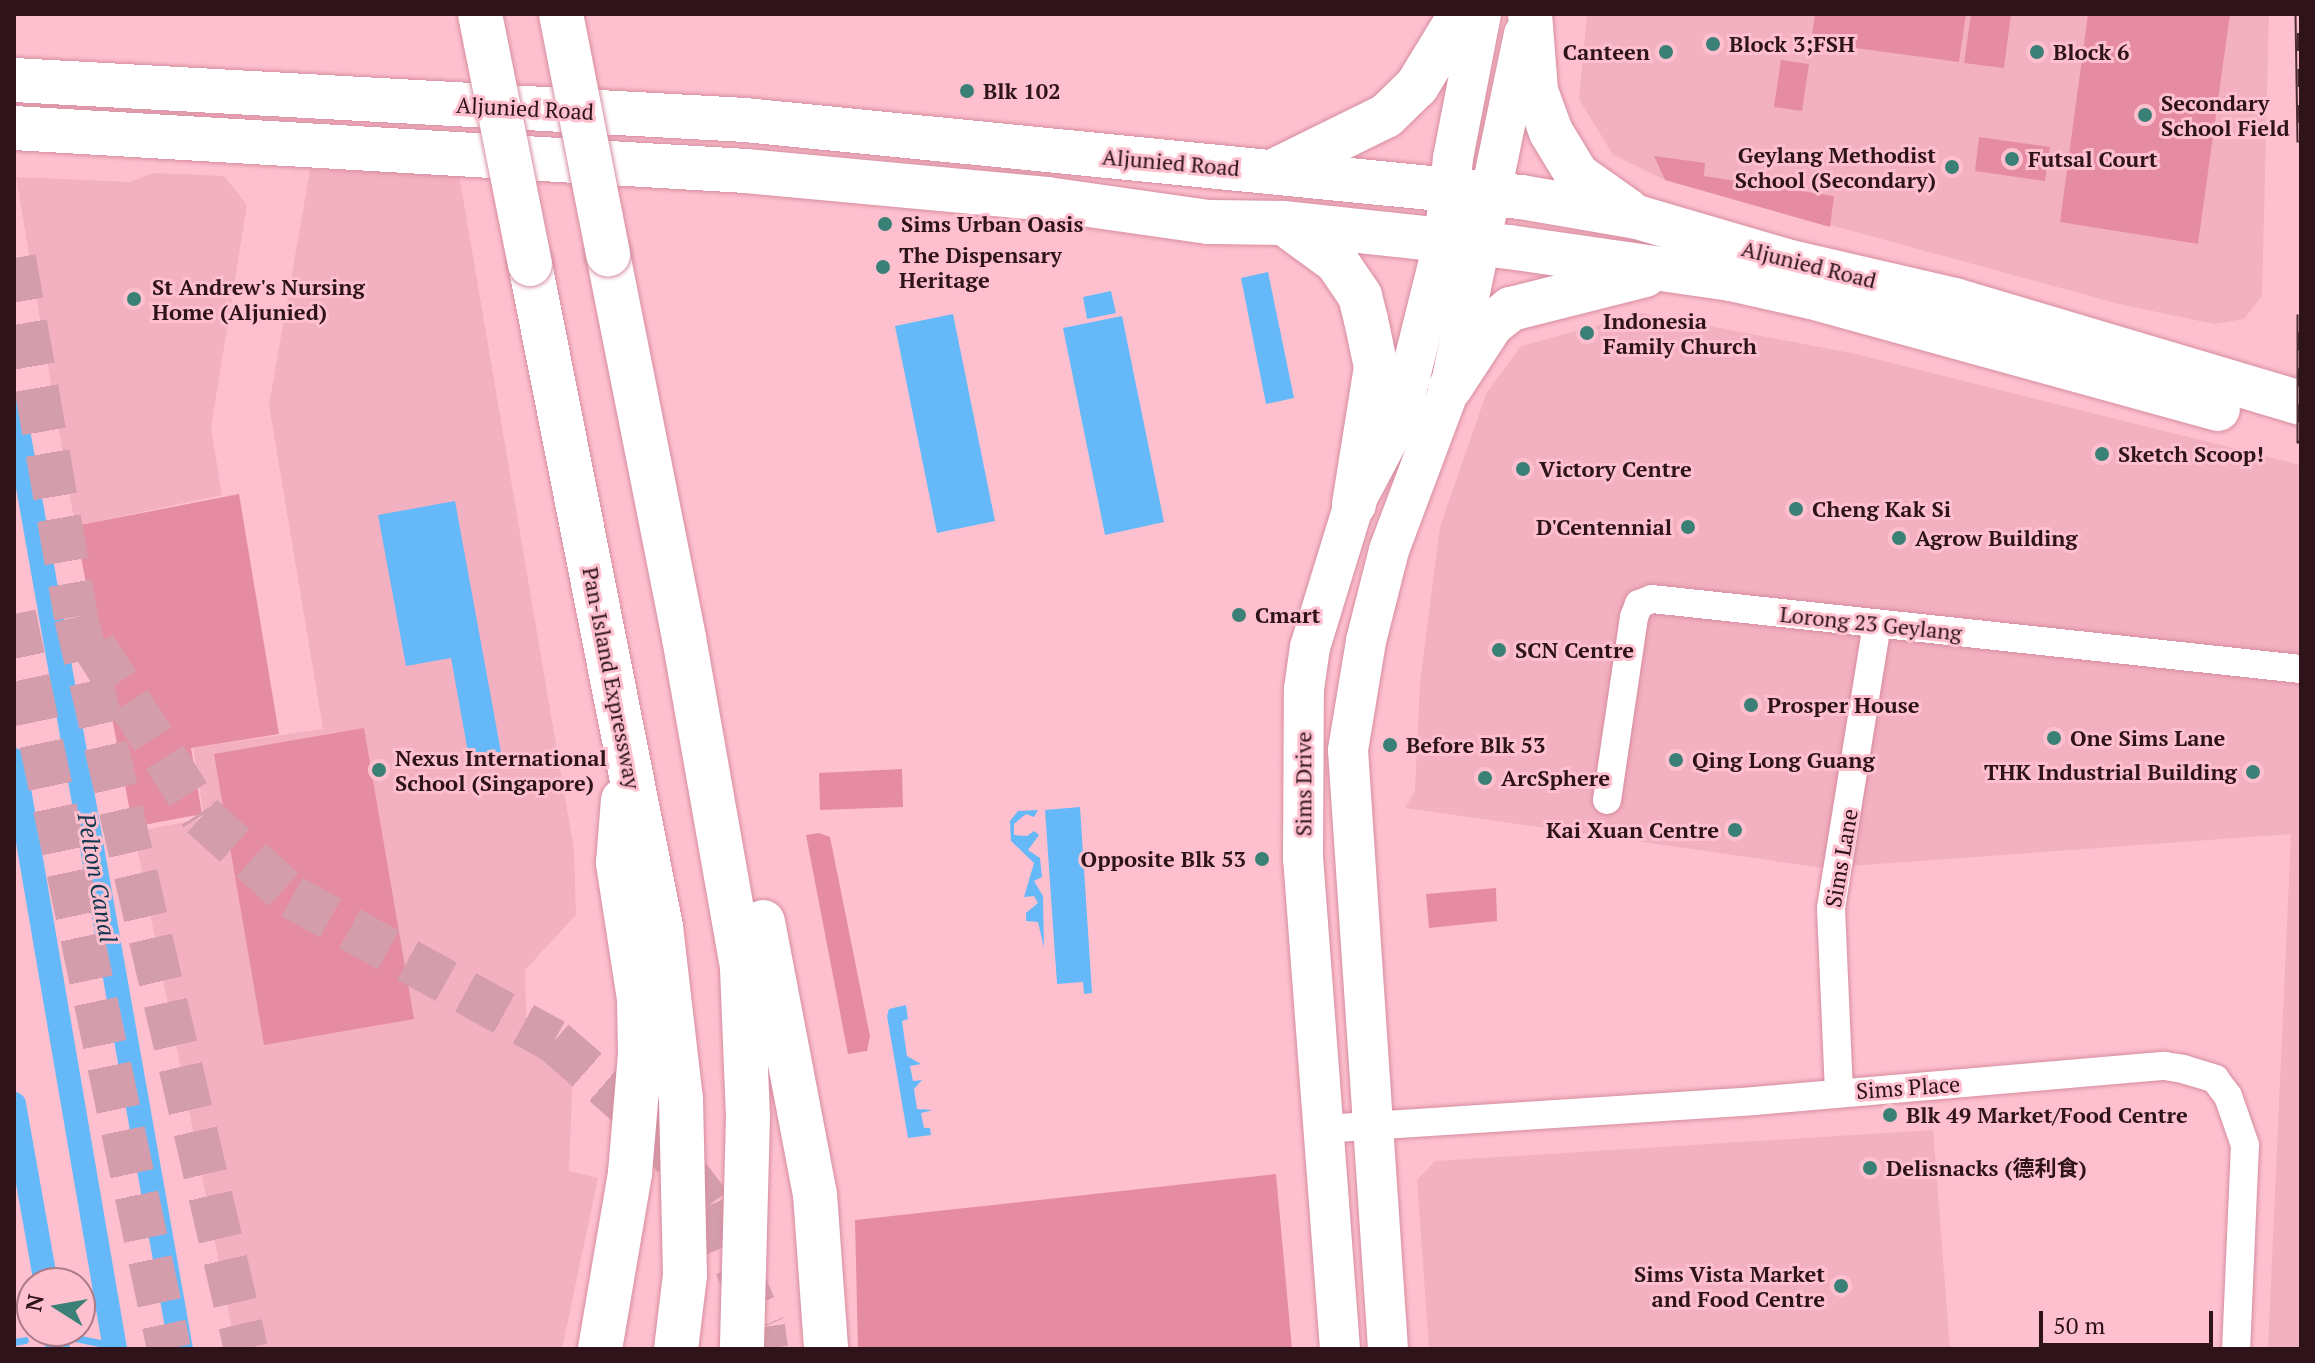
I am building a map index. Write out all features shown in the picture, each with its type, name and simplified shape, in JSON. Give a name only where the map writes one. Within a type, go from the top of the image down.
[{"type":"main road","name":"Pan-Island Expressway","points":[[480,14],[626,756],[618,863],[639,887]]},
{"type":"main road","points":[[561,14],[727,872],[746,1026],[742,1349]]},
{"type":"main road","points":[[1274,171],[1386,116],[1417,86],[1461,14]]},
{"type":"main road","points":[[1529,14],[1536,91],[1551,132],[1577,175],[1637,217]]},
{"type":"main road","name":"Aljunied Road","points":[[14,80],[745,120],[1493,195],[1637,217],[1790,262],[1955,300],[2301,403]]},
{"type":"main road","name":"Aljunied Road","points":[[14,128],[746,171],[1047,199],[1208,222],[1284,223],[1670,270],[1811,297],[2301,432]]},
{"type":"main road","points":[[1284,223],[1337,262],[1360,296],[1366,320],[1376,367],[1354,504]]},
{"type":"main road","points":[[1450,388],[1491,325],[1511,309],[1670,270]]},
{"type":"main road","points":[[727,872],[761,911],[815,1194],[826,1349]]},
{"type":"main road","points":[[600,1349],[617,1266],[637,1104],[639,887]]},
{"type":"main road","points":[[639,887],[681,1099],[685,1275],[676,1349]]},
{"type":"street","points":[[1463,244],[1450,192],[1481,14]]},
{"type":"street","points":[[1463,244],[1493,195],[1529,14]]},
{"type":"street","name":"Sims Drive","points":[[1388,1349],[1348,750],[1366,641],[1389,550],[1450,388],[1463,244]]},
{"type":"street","name":"Sims Drive","points":[[1340,1349],[1303,859],[1304,689],[1310,647],[1354,504],[1400,417],[1463,244]]},
{"type":"street","name":"Lorong 23 Geylang","points":[[1607,800],[1639,604],[1652,599],[2301,669]]},
{"type":"street","name":"Sims Lane","points":[[1839,1092],[1831,908],[1877,625]]},
{"type":"street","name":"Sims Place","points":[[1323,1129],[2165,1066],[2215,1079],[2228,1096],[2245,1145],[2236,1349]]},
{"type":"shaded area","name":"Geylang Methodist School (Secondary)","points":[[1587,14],[2269,14],[2262,296],[2244,319],[2214,324],[2119,304],[1665,180],[1613,155],[1579,99]]},
{"type":"shaded area","points":[[1815,14],[1966,14],[1959,62],[1811,42]]},
{"type":"shaded area","points":[[1971,14],[2011,14],[2004,68],[1964,63]]},
{"type":"shaded area","name":"Secondary School Field","points":[[2088,14],[2230,14],[2198,244],[2060,222]]},
{"type":"shaded area","points":[[1781,60],[1809,64],[1802,111],[1774,107]]},
{"type":"shaded area","name":"Futsal Court","points":[[1979,137],[2050,147],[2045,181],[1975,171]]},
{"type":"shaded area","points":[[1654,156],[1705,163],[1704,176],[1834,196],[1830,227],[1665,180]]},
{"type":"shaded area","name":"Nexus International School (Singapore)","points":[[310,170],[459,174],[574,850],[576,915],[525,970],[527,1041],[574,1042],[569,1171],[598,1178],[562,1349],[236,1349],[134,832],[204,818],[193,748],[323,729],[269,405]]},
{"type":"shaded area","name":"St Andrew's Nursing Home (Aljunied)","points":[[153,173],[224,176],[247,205],[211,428],[222,495],[75,526],[16,177],[130,182]]},
{"type":"shaded area","points":[[1642,313],[1856,354],[2301,465],[2301,1349],[2268,1349],[2291,834],[1823,868],[1405,808],[1415,791],[1420,682],[1440,527],[1486,394],[1521,346]]},
{"type":"shaded area","points":[[239,494],[279,734],[191,748],[202,814],[133,827],[75,526]]},
{"type":"shaded area","points":[[364,728],[414,1019],[264,1045],[214,754]]},
{"type":"shaded area","points":[[902,769],[903,807],[820,810],[819,773]]},
{"type":"shaded area","points":[[819,833],[830,837],[870,1036],[867,1051],[848,1054],[806,835]]},
{"type":"shaded area","points":[[1496,888],[1497,921],[1429,928],[1426,894]]},
{"type":"shaded area","points":[[1933,1130],[1950,1349],[1429,1349],[1417,1180],[1435,1161]]},
{"type":"shaded area","points":[[1276,1174],[1292,1349],[858,1349],[855,1220]]},
{"type":"water","points":[[1268,272],[1294,398],[1266,404],[1241,278]]},
{"type":"water","points":[[1111,291],[1116,313],[1087,319],[1083,297]]},
{"type":"water","points":[[953,314],[995,521],[937,533],[895,326]]},
{"type":"water","points":[[1122,316],[1164,522],[1105,535],[1063,328]]},
{"type":"water","points":[[455,501],[503,763],[471,769],[451,658],[406,666],[378,515]]},
{"type":"water","points":[[1080,807],[1092,993],[1084,994],[1083,982],[1057,984],[1045,810]]},
{"type":"water","points":[[1038,810],[1034,817],[1026,814],[1014,824],[1014,835],[1027,836],[1034,831],[1039,835],[1028,850],[1040,858],[1042,877],[1034,881],[1043,896],[1044,948],[1038,922],[1026,921],[1026,913],[1038,903],[1034,896],[1024,897],[1034,863],[1011,841],[1010,821],[1018,811]]},
{"type":"water","points":[[906,1005],[908,1019],[902,1021],[907,1056],[921,1064],[910,1066],[913,1081],[922,1080],[914,1089],[917,1109],[933,1110],[921,1113],[924,1128],[930,1128],[931,1135],[908,1138],[887,1016],[889,1009]]},
{"type":"waterway","name":"Pelton Canal","points":[[14,408],[181,1349]]},
{"type":"waterway","name":"Pelton Canal","points":[[14,760],[115,1349]]},
{"type":"waterway","name":"Pelton Canal","points":[[14,1104],[43,1267]]},
{"type":"waterway","points":[[96,1342],[114,1346]]},
{"type":"tunnel","points":[[14,258],[76,617],[246,1349]]},
{"type":"tunnel","points":[[14,614],[169,1349]]},
{"type":"tunnel","points":[[94,646],[202,816],[292,897],[554,1041],[649,1124],[710,1205],[763,1327],[766,1349]]},
{"type":"railway","points":[[2299,14],[2301,142]]},
{"type":"railway","points":[[2301,314],[2301,443]]},
{"type":"place","name":"Block 3;FSH","points":[[1713,44]]},
{"type":"place","name":"Canteen","points":[[1666,52]]},
{"type":"place","name":"Block 6","points":[[2037,52]]},
{"type":"place","name":"Blk 102","points":[[967,91]]},
{"type":"place","name":"Secondary School Field","points":[[2145,115]]},
{"type":"place","name":"Futsal Court","points":[[2012,159]]},
{"type":"place","name":"Geylang Methodist School (Secondary)","points":[[1952,167]]},
{"type":"place","name":"Sims Urban Oasis","points":[[885,224]]},
{"type":"place","name":"The Dispensary Heritage","points":[[883,267]]},
{"type":"place","name":"St Andrew's Nursing Home (Aljunied)","points":[[134,299]]},
{"type":"place","name":"Indonesia Family Church","points":[[1587,333]]},
{"type":"place","name":"Sketch Scoop!","points":[[2102,454]]},
{"type":"place","name":"Victory Centre","points":[[1523,469]]},
{"type":"place","name":"Cheng Kak Si","points":[[1796,509]]},
{"type":"place","name":"D'Centennial","points":[[1688,527]]},
{"type":"place","name":"Agrow Building","points":[[1899,538]]},
{"type":"place","name":"Cmart","points":[[1239,615]]},
{"type":"place","name":"SCN Centre","points":[[1499,650]]},
{"type":"place","name":"Prosper House","points":[[1751,705]]},
{"type":"place","name":"One Sims Lane","points":[[2054,738]]},
{"type":"place","name":"Before Blk 53","points":[[1390,745]]},
{"type":"place","name":"Qing Long Guang","points":[[1676,760]]},
{"type":"place","name":"Nexus International School (Singapore)","points":[[379,770]]},
{"type":"place","name":"THK Industrial Building","points":[[2253,772]]},
{"type":"place","name":"ArcSphere","points":[[1485,778]]},
{"type":"place","name":"Kai Xuan Centre","points":[[1735,830]]},
{"type":"place","name":"Opposite Blk 53","points":[[1262,859]]},
{"type":"place","name":"Blk 49 Market/Food Centre","points":[[1890,1115]]},
{"type":"place","name":"Delisnacks (德利食)","points":[[1870,1168]]},
{"type":"place","name":"Sims Vista Market and Food Centre","points":[[1841,1286]]}]
